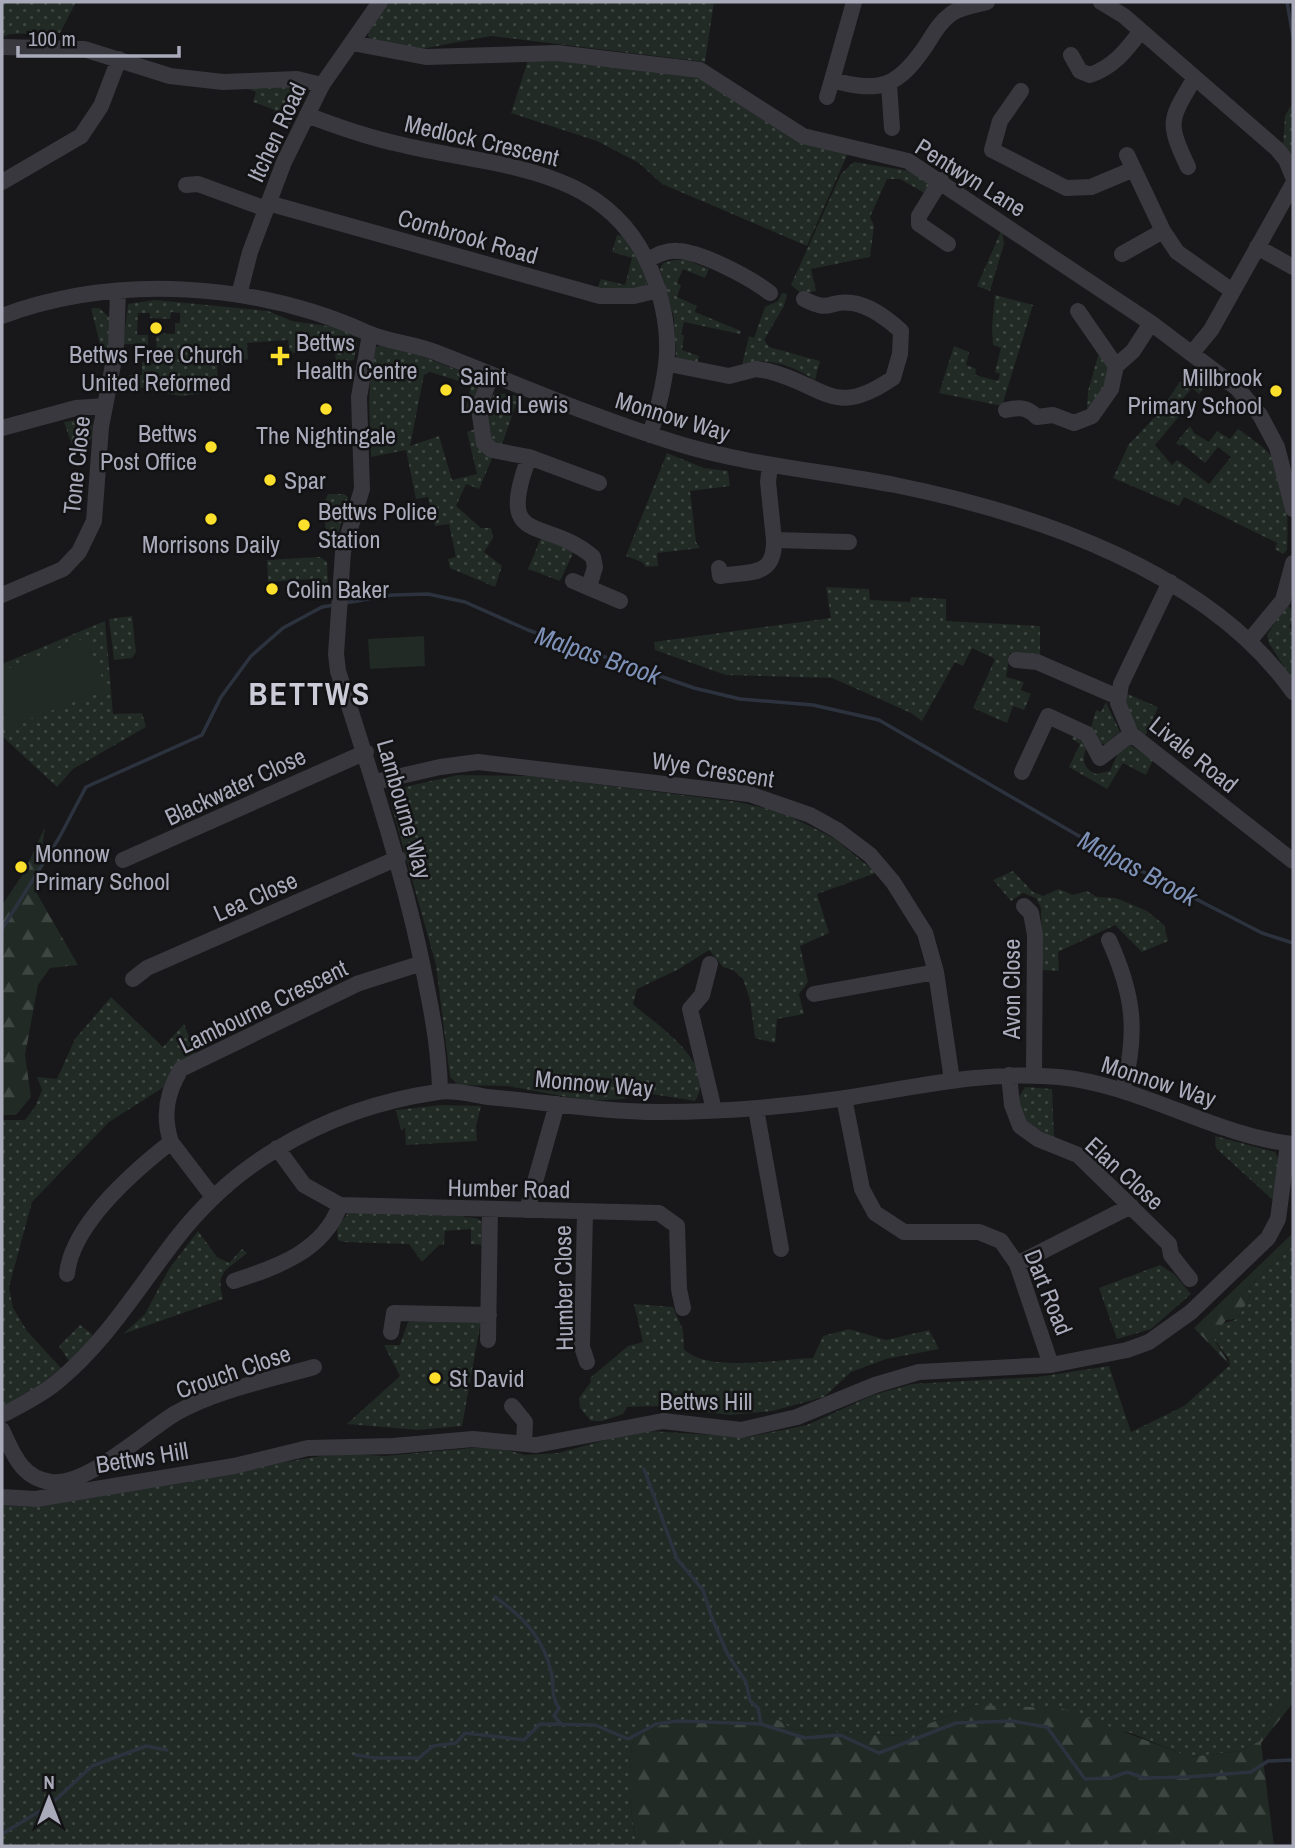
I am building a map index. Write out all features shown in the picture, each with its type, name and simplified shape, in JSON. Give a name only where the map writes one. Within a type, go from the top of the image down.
[{"type":"street","name":"Itchen Road","points":[[239,295],[250,252],[267,206],[307,115],[323,85],[380,2]]},
{"type":"street","points":[[827,97],[855,22],[854,2]]},
{"type":"street","points":[[832,80],[877,88],[890,84],[905,72],[941,23],[953,12],[987,2]]},
{"type":"street","points":[[1101,2],[1124,16],[1277,149],[1293,174]]},
{"type":"street","points":[[1071,55],[1080,71],[1090,75],[1102,71],[1124,54],[1140,32]]},
{"type":"street","name":"Pentwyn Lane","points":[[352,43],[426,57],[557,53],[700,70],[803,136],[908,161],[941,180],[1151,323],[1237,388],[1260,415],[1277,447],[1293,509]]},
{"type":"street","points":[[2,47],[85,49],[170,76],[223,82],[297,79],[323,85]]},
{"type":"street","points":[[2,182],[81,135],[101,106],[119,59]]},
{"type":"street","points":[[1187,157],[1172,131],[1175,111],[1194,79]]},
{"type":"street","points":[[890,84],[892,128]]},
{"type":"street","points":[[1015,93],[1000,121],[990,156],[1066,188],[1091,187],[1131,162],[1163,231],[1189,263],[1231,289]]},
{"type":"street","name":"Medlock Crescent","points":[[307,115],[404,146],[515,166],[554,178],[592,197],[622,221],[647,261],[659,290],[668,324],[669,364],[650,435]]},
{"type":"street","points":[[941,180],[919,216],[919,224],[948,244]]},
{"type":"street","name":"Cornbrook Road","points":[[186,185],[198,184],[267,206],[600,296],[634,296],[659,290]]},
{"type":"street","points":[[1192,353],[1210,330],[1293,184]]},
{"type":"street","points":[[1122,254],[1163,231]]},
{"type":"street","points":[[1257,247],[1293,267]]},
{"type":"street","points":[[647,261],[660,253],[680,251],[751,278],[769,293]]},
{"type":"street","name":"Monnow Way","points":[[2,316],[65,298],[146,289],[239,295],[334,317],[370,334],[431,351],[650,435],[770,465],[892,484],[969,502],[1094,545],[1170,582],[1206,604],[1250,640],[1293,692]]},
{"type":"street","name":"Tone Close","points":[[2,595],[63,569],[86,540],[94,521],[97,464],[116,349],[118,291]]},
{"type":"street","points":[[669,364],[729,376],[755,369],[768,371],[846,400],[866,395],[893,378],[900,354],[901,331],[887,318],[852,303],[821,309],[804,299]]},
{"type":"street","points":[[1078,311],[1116,366]]},
{"type":"street","points":[[1006,410],[1018,407],[1029,410],[1037,417],[1053,415],[1074,423],[1083,422],[1104,403],[1116,366],[1133,351],[1151,323]]},
{"type":"street","name":"Lambourne Way","points":[[370,334],[359,397],[362,489],[343,552],[337,613],[338,671],[398,858],[435,1017],[440,1091]]},
{"type":"street","points":[[491,375],[480,409],[484,443],[492,450],[529,457],[599,483]]},
{"type":"street","points":[[2,428],[76,408],[105,406]]},
{"type":"street","points":[[529,457],[517,491],[515,504],[518,513],[530,526],[583,549],[593,557],[595,567],[589,587]]},
{"type":"street","points":[[719,568],[720,576],[762,569],[771,564],[774,540],[768,482],[770,465]]},
{"type":"street","points":[[774,540],[849,542]]},
{"type":"street","points":[[1250,640],[1273,616],[1292,582],[1293,563]]},
{"type":"street","points":[[573,581],[620,601]]},
{"type":"street","points":[[1016,660],[1037,662],[1118,697],[1170,582]]},
{"type":"street","name":"Livale Road","points":[[1118,697],[1122,717],[1131,734],[1293,861]]},
{"type":"street","points":[[1032,708],[1087,734],[1100,758],[1131,734]]},
{"type":"street","points":[[1022,772],[1048,716]]},
{"type":"street","name":"Blackwater Close","points":[[123,860],[366,752]]},
{"type":"street","name":"Wye Crescent","points":[[375,782],[440,767],[478,762],[749,794],[781,803],[826,824],[870,855],[913,911],[925,933],[936,972],[952,1080]]},
{"type":"street","name":"Lea Close","points":[[133,979],[147,968],[398,858]]},
{"type":"street","name":"Avon Close","points":[[1024,906],[1031,913],[1035,935],[1034,1074]]},
{"type":"street","points":[[1110,940],[1127,979],[1133,1017],[1132,1057],[1123,1090]]},
{"type":"street","name":"Lambourne Crescent","points":[[171,1142],[166,1116],[169,1089],[181,1069],[359,983],[422,963]]},
{"type":"street","points":[[710,964],[702,995],[690,1009],[714,1110]]},
{"type":"street","points":[[814,994],[936,972]]},
{"type":"street","name":"Monnow Way","points":[[2,1415],[55,1384],[106,1335],[178,1236],[213,1197],[277,1148],[315,1127],[347,1115],[440,1091],[605,1110],[756,1110],[952,1080],[1034,1074],[1080,1080],[1123,1090],[1202,1120],[1291,1144]]},
{"type":"street","name":"Elan Close","points":[[1009,1075],[1012,1105],[1020,1126],[1038,1139],[1078,1155],[1169,1244],[1171,1255],[1190,1279]]},
{"type":"street","name":"Dart Road","points":[[844,1098],[862,1189],[875,1213],[904,1232],[979,1232],[1001,1241],[1017,1264],[1051,1365]]},
{"type":"street","points":[[527,1210],[557,1104]]},
{"type":"street","points":[[756,1110],[781,1249]]},
{"type":"street","points":[[66,1274],[68,1259],[86,1227],[112,1195],[171,1142],[213,1197]]},
{"type":"street","name":"Bettws Hill","points":[[2,1497],[36,1499],[234,1466],[307,1448],[393,1446],[472,1439],[524,1444],[578,1439],[663,1421],[740,1430],[797,1417],[875,1385],[919,1372],[1051,1365],[1127,1350],[1149,1342],[1191,1312],[1275,1229],[1291,1144]]},
{"type":"street","name":"Humber Road","points":[[277,1148],[304,1185],[340,1205],[659,1213],[670,1217],[680,1236],[679,1289],[683,1308]]},
{"type":"street","points":[[234,1281],[285,1264],[324,1233],[334,1222],[340,1205]]},
{"type":"street","points":[[1017,1264],[1131,1206]]},
{"type":"street","points":[[488,1340],[490,1210]]},
{"type":"street","name":"Humber Close","points":[[584,1212],[582,1347],[587,1362]]},
{"type":"street","points":[[391,1332],[394,1313],[489,1315]]},
{"type":"street","name":"Crouch Close","points":[[2,1430],[17,1463],[31,1476],[52,1482],[71,1478],[99,1466],[192,1405],[314,1367]]},
{"type":"street","points":[[512,1406],[525,1422],[524,1444]]},
{"type":"green space","points":[[2,2],[76,2],[60,33],[11,34],[2,37]]},
{"type":"green space","points":[[387,2],[714,2],[705,62],[491,36],[416,50],[373,41],[368,36],[369,28]]},
{"type":"green space","points":[[530,54],[700,70],[803,136],[851,146],[807,246],[662,184],[639,163],[597,141],[511,113]]},
{"type":"green space","points":[[289,84],[297,87],[301,99],[287,129],[271,124],[275,110],[253,102],[256,92],[237,85]]},
{"type":"green space","points":[[1293,102],[1293,156],[1283,146],[1285,116]]},
{"type":"green space","points":[[854,162],[910,171],[930,181],[928,195],[900,179],[887,179],[870,217],[874,226],[870,257],[811,269],[816,291],[802,294],[791,285],[841,174]]},
{"type":"green space","points":[[1002,229],[1004,244],[990,291],[977,286]]},
{"type":"green space","points":[[617,235],[623,236],[646,274],[647,284],[642,289],[596,291],[601,279],[625,285],[632,258],[612,252]]},
{"type":"green space","points":[[686,260],[709,269],[705,278],[683,269],[677,283],[681,285],[677,297],[697,306],[695,312],[741,331],[740,334],[684,322],[681,334],[684,336],[682,350],[699,356],[697,364],[676,359],[674,318],[660,269],[663,263]]},
{"type":"green space","points":[[782,293],[787,294],[784,306],[764,340],[769,347],[820,361],[815,380],[797,370],[771,362],[742,365],[749,336],[754,338],[765,307],[778,301]]},
{"type":"green space","points":[[995,295],[1033,305],[1002,406],[939,393],[954,346],[969,352],[966,365],[976,369],[975,375],[998,381],[1000,374],[995,372],[1001,348],[993,345]]},
{"type":"green space","points":[[155,300],[268,311],[292,321],[335,327],[354,335],[357,343],[354,360],[336,362],[334,344],[309,347],[309,352],[290,353],[288,340],[247,343],[248,359],[217,366],[218,378],[213,379],[214,392],[180,396],[130,385],[129,375],[142,375],[142,362],[157,361],[156,333],[175,334],[175,323],[180,323],[180,313],[171,312],[170,319],[150,318],[150,313],[138,313],[137,335],[148,335],[148,345],[123,344],[128,304]]},
{"type":"green space","points":[[91,308],[99,308],[110,318],[108,355],[103,357]]},
{"type":"green space","points":[[383,344],[396,346],[473,376],[478,386],[474,414],[465,413],[471,385],[430,372],[424,375],[410,446],[439,436],[452,480],[477,474],[467,432],[475,429],[493,456],[479,489],[466,484],[456,506],[481,528],[491,528],[493,538],[484,552],[502,566],[495,587],[450,568],[448,559],[456,557],[449,524],[435,526],[428,497],[416,499],[406,450],[371,457],[371,366],[376,347]]},
{"type":"green space","points":[[1100,349],[1109,363],[1110,378],[1087,409],[1088,391]]},
{"type":"green space","points":[[1180,382],[1201,385],[1203,390],[1199,394],[1192,388],[1175,408],[1181,414],[1155,445],[1172,465],[1177,460],[1209,484],[1231,457],[1218,447],[1205,463],[1182,444],[1180,446],[1176,443],[1190,426],[1194,433],[1209,442],[1217,431],[1230,439],[1238,429],[1261,445],[1272,457],[1282,478],[1287,515],[1287,550],[1283,554],[1275,549],[1277,543],[1184,497],[1179,506],[1113,478],[1129,444],[1157,415]]},
{"type":"green space","points":[[496,393],[519,396],[501,447],[494,446],[486,418],[488,405]]},
{"type":"green space","points":[[92,417],[93,436],[90,441],[72,445],[64,422]]},
{"type":"green space","points":[[667,453],[704,468],[728,471],[730,486],[690,491],[696,542],[700,548],[657,553],[658,566],[646,567],[642,562],[626,556]]},
{"type":"green space","points":[[328,494],[344,494],[348,497],[339,531],[326,539],[324,502]]},
{"type":"green space","points":[[541,538],[574,551],[560,581],[528,569]]},
{"type":"green space","points":[[320,557],[327,562],[328,590],[314,591],[312,579],[268,582],[267,560]]},
{"type":"green space","points":[[826,587],[869,589],[870,600],[910,602],[911,597],[946,599],[946,621],[1040,626],[1040,657],[1010,653],[1006,677],[1024,682],[1021,690],[1031,694],[1024,710],[1013,706],[1007,723],[973,708],[995,659],[972,648],[963,666],[955,662],[922,721],[911,713],[832,678],[726,675],[655,650],[654,642],[831,618]]},
{"type":"green space","points":[[1287,604],[1293,612],[1293,622],[1289,626],[1293,632],[1293,681],[1269,643],[1267,635]]},
{"type":"green space","points":[[132,616],[136,652],[132,658],[114,660],[109,619]]},
{"type":"green space","points":[[105,621],[113,714],[142,713],[146,727],[73,769],[57,787],[2,736],[2,664]]},
{"type":"green space","points":[[424,636],[425,666],[370,669],[368,639]]},
{"type":"green space","points":[[85,638],[107,689],[4,729],[2,671]]},
{"type":"green space","points":[[1125,693],[1158,707],[1145,736],[1130,717]]},
{"type":"green space","points":[[1106,702],[1120,732],[1105,744],[1096,743],[1090,731],[1096,710],[1101,712]]},
{"type":"green space","points":[[1074,735],[1088,745],[1084,762],[1088,769],[1096,774],[1110,771],[1118,753],[1130,745],[1153,760],[1146,775],[1123,763],[1107,789],[1069,767],[1080,744],[1072,739]]},
{"type":"green space","points":[[458,775],[531,776],[738,802],[781,812],[834,838],[876,873],[817,894],[829,933],[800,946],[808,982],[799,994],[804,1014],[777,1019],[775,1043],[755,1038],[750,1000],[743,979],[733,970],[723,967],[709,950],[679,969],[637,989],[633,1004],[669,1034],[692,1060],[699,1074],[700,1087],[695,1101],[640,1092],[624,1099],[588,1101],[508,1086],[458,1085],[450,1077],[436,965],[391,804],[400,788]]},
{"type":"green space","points":[[45,827],[36,892],[78,965],[50,968],[38,985],[25,1055],[31,1097],[16,1115],[2,1115],[2,905],[23,874]]},
{"type":"green space","points":[[1013,871],[1033,892],[1043,896],[1059,889],[1073,895],[1087,891],[1097,897],[1116,898],[1147,911],[1164,925],[1168,941],[1142,952],[1115,925],[1058,952],[1059,971],[1042,970],[1041,908],[1036,898],[1023,893],[1011,901],[993,880]]},
{"type":"green space","points":[[111,997],[163,1047],[184,1024],[196,1054],[164,1087],[109,1122],[32,1202],[9,1287],[13,1308],[27,1331],[61,1368],[37,1387],[2,1406],[2,1120],[25,1120],[35,1107],[42,1090],[37,1077],[57,1079],[75,1039]]},
{"type":"green space","points":[[1025,1087],[1052,1089],[1054,1137],[1027,1125],[1017,1100]]},
{"type":"green space","points":[[442,1105],[481,1106],[476,1126],[477,1141],[406,1145],[405,1128],[401,1130],[396,1110]]},
{"type":"green space","points":[[1215,1136],[1275,1152],[1280,1162],[1275,1202],[1216,1148]]},
{"type":"green space","points":[[350,1211],[464,1214],[464,1217],[476,1218],[482,1222],[484,1245],[471,1244],[471,1229],[445,1231],[444,1245],[439,1245],[422,1262],[409,1244],[338,1240],[337,1226]]},
{"type":"green space","points":[[198,1231],[217,1257],[229,1263],[242,1249],[247,1253],[224,1272],[221,1282],[223,1299],[123,1334],[145,1314],[169,1269]]},
{"type":"green space","points":[[1293,1233],[1293,1245],[1247,1289],[1250,1297],[1237,1319],[1226,1320],[1219,1329],[1207,1329],[1230,1365],[1194,1328]]},
{"type":"green space","points":[[1293,1245],[1293,1687],[1274,1708],[1260,1741],[1239,1751],[1189,1757],[1131,1733],[974,1705],[899,1736],[793,1729],[759,1709],[761,1724],[633,1736],[630,1791],[637,1846],[2,1846],[2,1505],[34,1507],[76,1496],[340,1453],[384,1456],[492,1446],[525,1455],[558,1453],[631,1433],[649,1431],[747,1437],[807,1425],[873,1395],[912,1384],[1038,1377],[1109,1366],[1131,1432],[1184,1406],[1230,1365],[1229,1359],[1206,1329],[1237,1319],[1250,1297],[1247,1289]]},
{"type":"green space","points":[[1160,1265],[1174,1274],[1191,1294],[1151,1329],[1117,1339],[1099,1288]]},
{"type":"green space","points":[[634,1304],[673,1307],[683,1330],[684,1349],[709,1361],[744,1363],[813,1358],[823,1336],[849,1329],[886,1340],[929,1330],[939,1349],[886,1359],[851,1372],[824,1397],[772,1411],[730,1415],[657,1406],[627,1407],[623,1414],[602,1421],[591,1421],[580,1408],[579,1398],[591,1382],[590,1378],[628,1346],[643,1342]]},
{"type":"green space","points":[[436,1319],[481,1321],[462,1426],[418,1430],[347,1424],[400,1376],[384,1345],[400,1345],[408,1322]]},
{"type":"green space","points":[[80,1325],[92,1334],[91,1339],[69,1361],[59,1346]]},
{"type":"green space","points":[[1293,1687],[1293,1703],[1261,1743],[1274,1846],[637,1846],[630,1791],[633,1736],[665,1725],[696,1722],[761,1724],[758,1708],[793,1729],[899,1736],[974,1705],[1061,1708],[1190,1757],[1239,1751],[1260,1741],[1274,1708]]},
{"type":"waterway","points":[[1287,2],[1293,37]]},
{"type":"waterway","name":"Malpas Brook","points":[[345,603],[392,595],[428,594],[465,602],[528,630],[694,688],[740,699],[813,705],[879,720],[1122,861],[1262,933],[1293,943]]},
{"type":"waterway","name":"Malpas Brook","points":[[2,929],[59,838],[86,787],[202,735],[221,697],[251,656],[283,628],[322,607],[334,605]]},
{"type":"waterway","points":[[644,1469],[677,1559],[703,1590],[728,1655],[746,1682],[750,1701],[758,1708],[761,1724]]},
{"type":"waterway","points":[[495,1597],[530,1628],[543,1648],[559,1708],[554,1716],[561,1724]]},
{"type":"waterway","points":[[356,1755],[419,1758],[433,1746],[456,1743],[465,1733],[524,1740],[540,1724],[595,1725],[628,1739],[656,1724],[678,1721],[761,1724],[805,1738],[840,1735],[879,1753],[956,1723],[1012,1721],[1047,1727],[1085,1779],[1111,1778],[1127,1772],[1144,1778],[1251,1772],[1268,1761],[1293,1760]]},
{"type":"waterway","points":[[2,1834],[50,1805],[92,1766],[146,1746],[167,1750]]},
{"type":"place","name":"Bettws Free Church United Reformed","points":[[156,328]]},
{"type":"place","name":"Bettws Health Centre","points":[[280,356]]},
{"type":"place","name":"Saint David Lewis","points":[[446,390]]},
{"type":"place","name":"Millbrook Primary School","points":[[1276,391]]},
{"type":"place","name":"The Nightingale","points":[[326,409]]},
{"type":"place","name":"Bettws Post Office","points":[[211,447]]},
{"type":"place","name":"Spar","points":[[270,480]]},
{"type":"place","name":"Morrisons Daily","points":[[211,519]]},
{"type":"place","name":"Bettws Police Station","points":[[304,525]]},
{"type":"place","name":"Colin Baker","points":[[272,589]]},
{"type":"place","name":"Monnow Primary School","points":[[21,867]]},
{"type":"place","name":"St David","points":[[435,1378]]},
{"type":"district","name":"BETTWS","points":[[310,693]]}]
